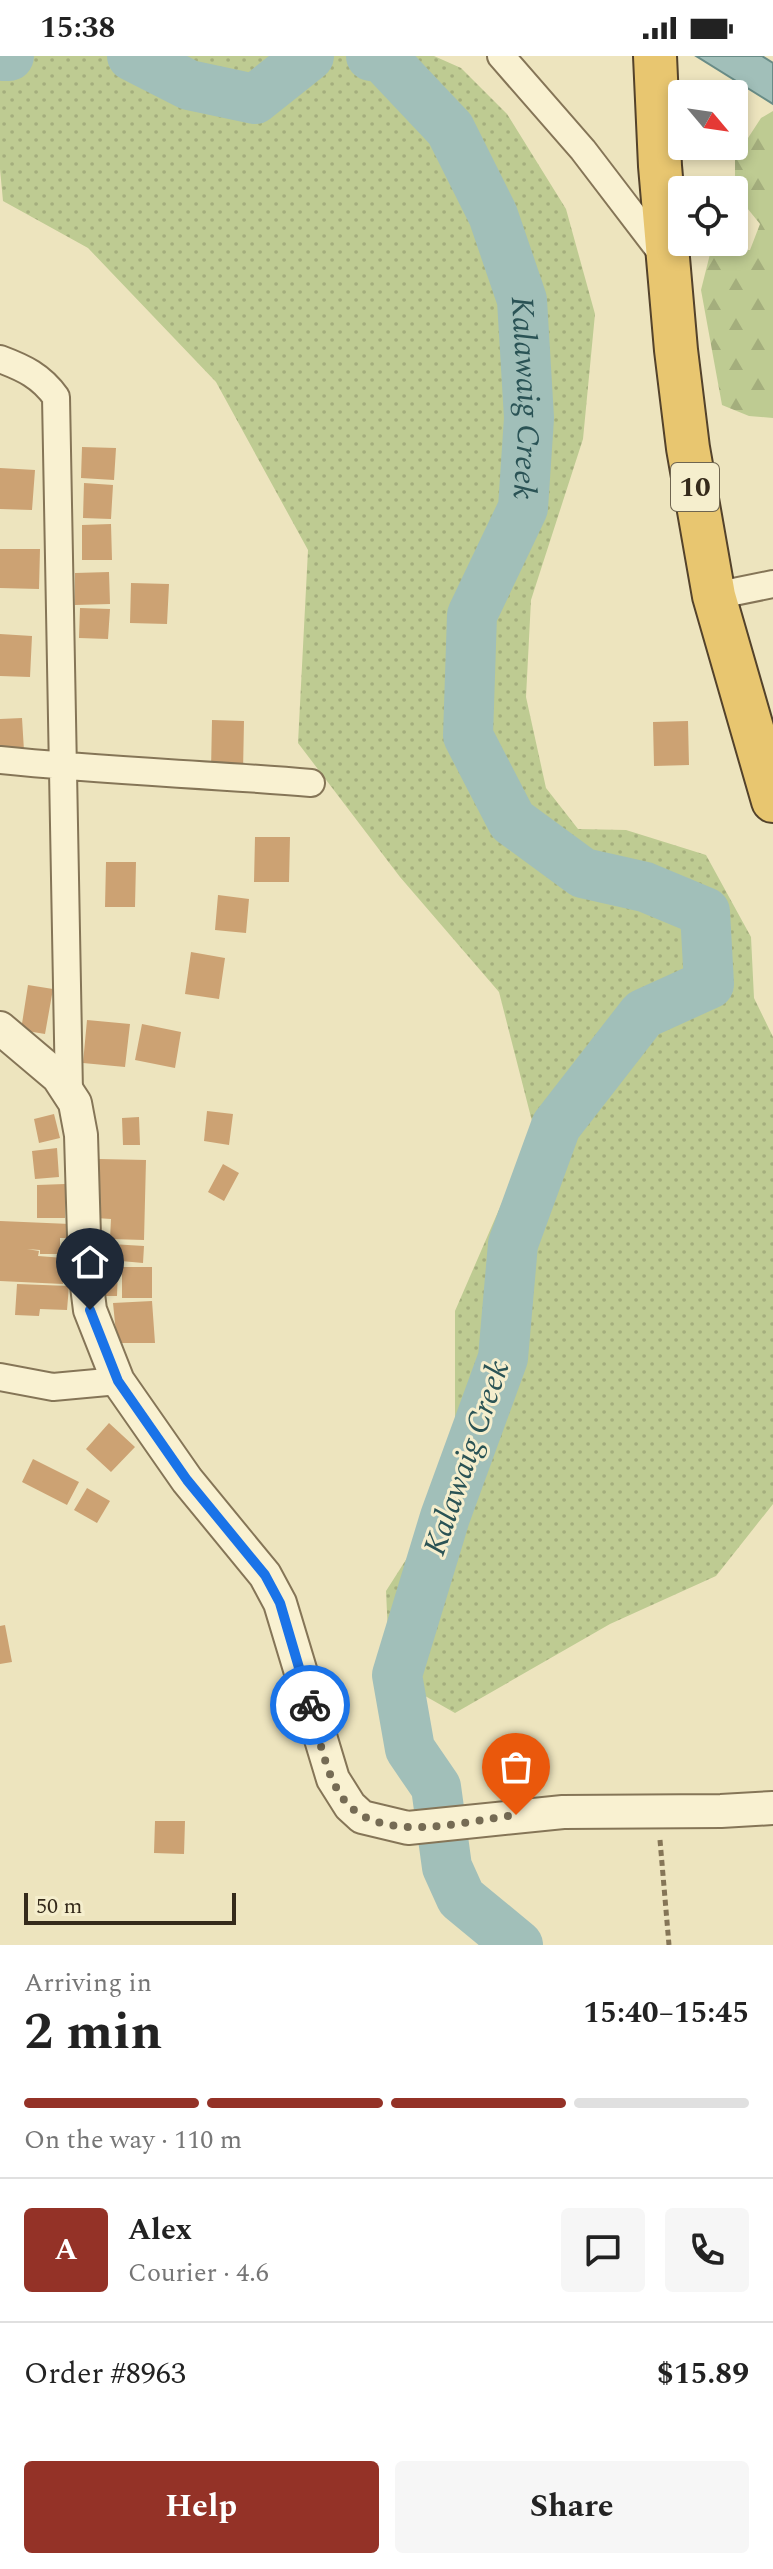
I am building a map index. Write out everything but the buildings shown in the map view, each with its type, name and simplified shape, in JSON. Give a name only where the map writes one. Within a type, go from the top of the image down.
[{"type":"highway","name":"10","points":[[655,56],[660,166],[688,448],[714,596],[773,801]]},
{"type":"street","points":[[501,56],[583,150],[669,262]]},
{"type":"street","points":[[0,359],[29,371],[46,384],[56,397],[69,1092]]},
{"type":"street","points":[[714,596],[773,584]]},
{"type":"street","points":[[0,760],[311,783]]},
{"type":"street","points":[[0,1028],[47,1067],[75,1103],[81,1135],[85,1270],[90,1310],[118,1381],[187,1480],[265,1575],[280,1603],[325,1756],[341,1795],[362,1817],[408,1828],[563,1812],[773,1808]]},
{"type":"street","points":[[0,1377],[53,1387],[118,1381]]},
{"type":"path","points":[[658,1811],[669,1945]]},
{"type":"green space","points":[[7,56],[434,56],[461,68],[507,114],[566,209],[595,314],[583,439],[531,600],[526,697],[546,788],[578,829],[626,830],[706,855],[751,937],[754,998],[773,1037],[773,1504],[716,1576],[610,1624],[455,1713],[390,1676],[386,1591],[455,1483],[455,1311],[534,1129],[499,992],[400,877],[298,743],[308,550],[216,382],[88,248],[3,201],[0,66]]},
{"type":"green space","points":[[773,111],[773,418],[749,416],[722,405],[701,290],[710,256],[748,256],[760,224],[748,209],[748,176],[735,176],[735,160],[748,160],[748,138],[761,118]]},
{"type":"water","points":[[696,56],[762,56],[773,63],[773,104],[748,88],[748,80],[734,80]]},
{"type":"waterway","name":"Kalawaig Creek","points":[[3,56],[9,56]]},
{"type":"waterway","name":"Kalawaig Creek","points":[[132,56],[189,85],[255,99],[309,56]]},
{"type":"waterway","name":"Kalawaig Creek","points":[[371,56],[382,57],[450,129],[493,215],[522,300],[529,418],[523,508],[472,615],[468,736],[512,821],[583,873],[645,887],[705,912],[709,984],[643,1014],[556,1126],[513,1244],[503,1358],[445,1517],[397,1675],[410,1749],[436,1787],[447,1867],[461,1898],[518,1945]]},
{"type":"way so far","points":[[310,1705],[333,1779],[341,1795],[362,1817],[408,1828],[516,1815]]},
{"type":"route","points":[[90,1310],[118,1381],[187,1480],[265,1575],[280,1603],[310,1705]]}]
